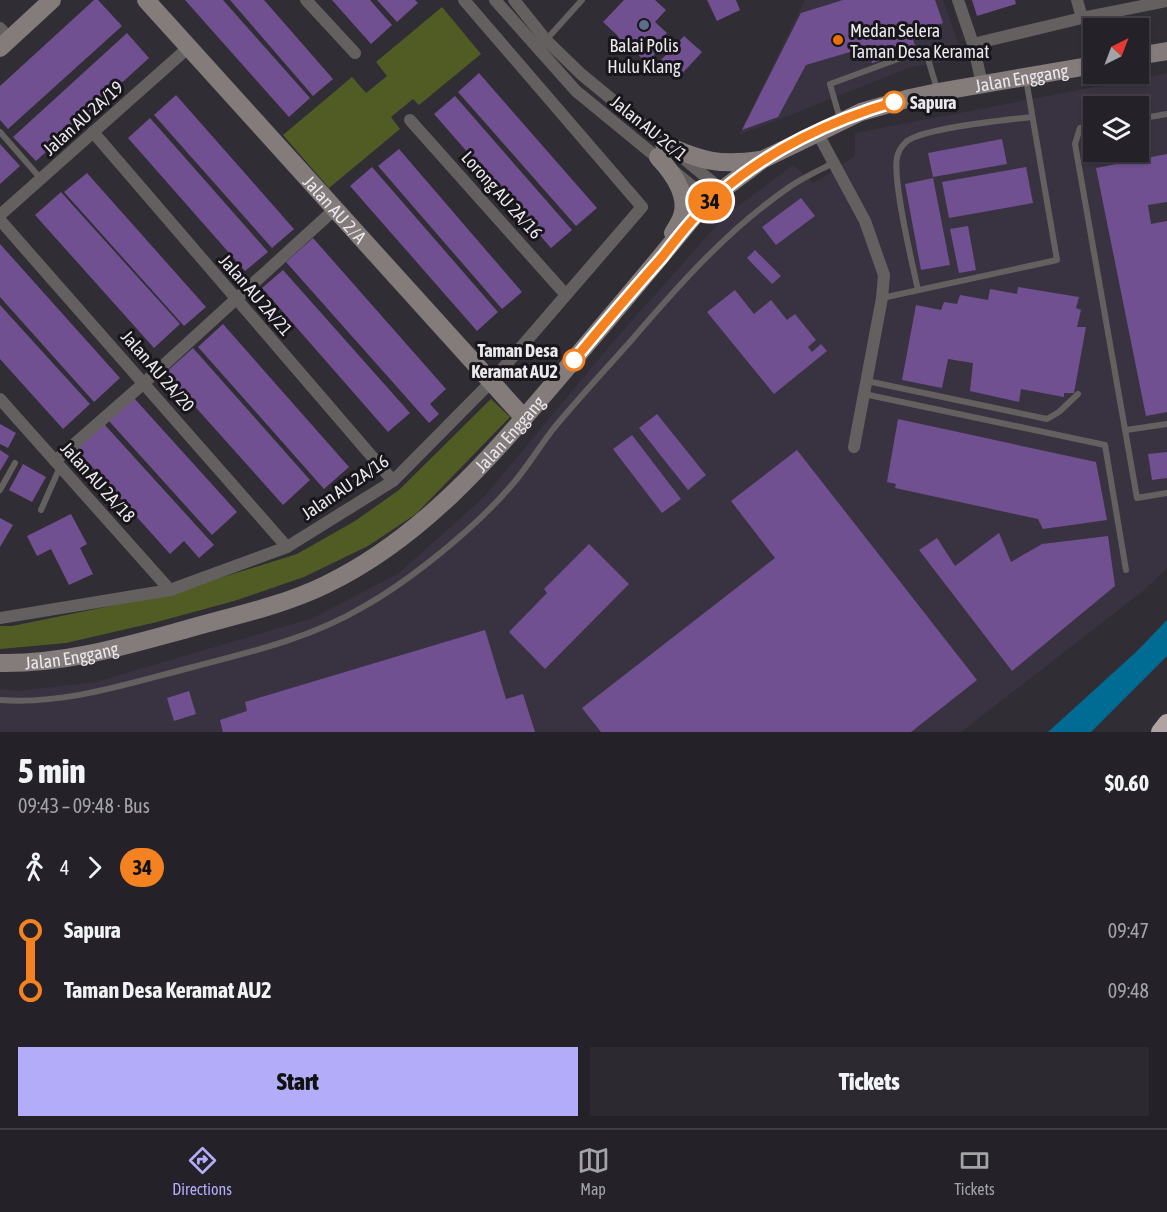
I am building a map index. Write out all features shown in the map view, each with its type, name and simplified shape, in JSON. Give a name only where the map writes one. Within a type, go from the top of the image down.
[{"type":"highway","points":[[1160,732],[1167,723]]},
{"type":"main road","points":[[3,38],[52,0]]},
{"type":"main road","name":"Jalan AU 2/A","points":[[146,0],[524,418]]},
{"type":"main road","points":[[1149,54],[1167,51]]},
{"type":"main road","name":"Jalan Enggang","points":[[0,663],[28,663],[79,657],[132,644],[272,604],[323,586],[358,568],[427,519],[486,461],[694,216],[716,195],[762,160],[861,112],[938,92],[1083,67]]},
{"type":"main road","points":[[661,151],[695,158],[740,163],[762,160]]},
{"type":"main road","points":[[661,151],[682,200],[682,214],[664,254]]},
{"type":"street","points":[[306,0],[355,53]]},
{"type":"street","name":"Jalan AU 2A/16","points":[[0,618],[170,590],[287,546],[393,481],[491,382],[642,207],[464,0]]},
{"type":"street","name":"Jalan AU 2C/1","points":[[495,0],[542,44],[581,74],[661,151],[716,195]]},
{"type":"street","name":"Jalan AU 2C/1","points":[[514,0],[542,44]]},
{"type":"street","points":[[958,0],[973,44],[982,84]]},
{"type":"street","points":[[1077,0],[1082,18]]},
{"type":"street","points":[[973,44],[1167,1]]},
{"type":"street","name":"Jalan AU 2A/19","points":[[0,215],[189,47]]},
{"type":"street","name":"Lorong AU 2A/16","points":[[410,120],[566,295]]},
{"type":"street","name":"Jalan AU 2A/21","points":[[93,132],[393,481]]},
{"type":"street","points":[[817,132],[865,221],[884,275],[882,298],[854,447]]},
{"type":"street","points":[[58,464],[335,209]]},
{"type":"street","name":"Jalan AU 2A/20","points":[[0,220],[287,546]]},
{"type":"street","name":"Jalan AU 2A/18","points":[[0,399],[170,590]]},
{"type":"lane","points":[[542,44],[582,0]]},
{"type":"lane","points":[[840,121],[830,84],[925,49],[938,92]]},
{"type":"lane","points":[[882,298],[1057,260],[1025,78]]},
{"type":"lane","points":[[1149,116],[1167,114]]},
{"type":"lane","points":[[918,290],[902,216],[896,165],[897,154],[907,141],[917,135],[981,123],[1032,117]]},
{"type":"lane","points":[[1083,128],[1080,128],[1075,144],[1137,498],[1167,493]]},
{"type":"lane","points":[[0,132],[41,179]]},
{"type":"lane","points":[[0,700],[18,701],[67,697],[125,685],[259,650],[312,632],[363,608],[411,576],[448,546],[511,486],[569,411],[669,296],[751,215],[790,186],[833,163]]},
{"type":"lane","points":[[866,381],[1047,419],[1059,412],[1078,394]]},
{"type":"lane","points":[[864,394],[1105,445],[1126,570]]},
{"type":"lane","points":[[1126,430],[1167,424]]},
{"type":"lane","points":[[0,490],[15,463]]},
{"type":"lane","points":[[42,510],[58,464]]},
{"type":"shaded area","points":[[805,0],[943,0],[964,59],[911,67],[739,135]]},
{"type":"shaded area","points":[[1167,73],[1167,568],[1143,591],[961,732],[0,732],[0,689],[17,691],[96,682],[313,618],[399,573],[483,498],[612,343],[725,216],[793,165],[814,183],[855,156],[855,133],[1110,84],[1149,84],[1149,76]]},
{"type":"green space","points":[[442,7],[481,54],[419,105],[413,99],[391,117],[400,129],[329,188],[283,135],[352,77],[366,93],[387,76],[376,62]]},
{"type":"green space","points":[[491,399],[510,417],[416,514],[368,546],[304,577],[234,601],[66,643],[0,649],[0,626],[12,626],[169,594],[297,554],[355,521],[399,490]]},
{"type":"water","points":[[1167,620],[1167,656],[1091,732],[1048,732],[1136,652]]},
{"type":"building","points":[[94,0],[98,0],[122,26],[8,129],[0,120],[0,86]]},
{"type":"building","points":[[185,0],[223,0],[310,98],[289,117]]},
{"type":"building","points":[[230,0],[264,0],[333,79],[313,96]]},
{"type":"building","points":[[332,0],[370,0],[392,25],[371,44]]},
{"type":"building","points":[[377,0],[415,0],[418,3],[397,22]]},
{"type":"building","points":[[624,0],[655,0],[666,10],[655,22],[667,33],[654,46],[658,50],[647,63],[630,47],[622,55],[610,44],[618,36],[603,22]]},
{"type":"building","points":[[707,0],[736,0],[740,10],[717,21]]},
{"type":"building","name":"Medan Selera Taman Desa Keramat","points":[[843,0],[935,0],[943,23],[911,33],[916,49],[872,63],[867,47],[806,65],[778,117],[742,130],[801,13]]},
{"type":"building","points":[[972,0],[1015,0],[1016,4],[977,16]]},
{"type":"building","points":[[127,33],[149,58],[36,161],[13,137]]},
{"type":"building","points":[[684,36],[702,52],[679,77],[661,60]]},
{"type":"building","points":[[479,73],[597,208],[576,226],[458,92]]},
{"type":"building","points":[[176,95],[294,229],[272,248],[154,115]]},
{"type":"building","points":[[455,96],[572,230],[551,248],[434,114]]},
{"type":"building","points":[[150,118],[268,252],[245,271],[128,138]]},
{"type":"building","points":[[1002,139],[1007,164],[933,177],[928,153]]},
{"type":"building","points":[[0,144],[20,166],[0,184]]},
{"type":"building","points":[[399,149],[522,292],[502,309],[378,166]]},
{"type":"building","points":[[1167,154],[1167,202],[1148,205],[1151,224],[1167,221],[1167,412],[1146,416],[1096,168],[1126,162],[1149,162],[1149,158]]},
{"type":"building","points":[[372,167],[498,312],[477,331],[350,186]]},
{"type":"building","points":[[1026,167],[1033,203],[949,218],[942,182]]},
{"type":"building","points":[[87,173],[206,307],[184,326],[64,192]]},
{"type":"building","points":[[933,178],[950,265],[921,270],[905,184]]},
{"type":"building","points":[[61,192],[180,324],[154,348],[35,215]]},
{"type":"building","points":[[801,198],[815,216],[776,245],[762,227]]},
{"type":"building","points":[[968,226],[976,270],[959,273],[950,229]]},
{"type":"building","points":[[313,238],[446,389],[430,404],[439,414],[429,423],[286,262]]},
{"type":"building","points":[[0,244],[120,378],[94,402],[0,297]]},
{"type":"building","points":[[755,250],[781,276],[772,284],[747,258]]},
{"type":"building","points":[[283,270],[410,413],[388,432],[262,288]]},
{"type":"building","points":[[1018,287],[1079,297],[1076,308],[1081,310],[1077,327],[1086,327],[1074,393],[1064,393],[1064,397],[1021,389],[1019,402],[970,391],[973,363],[948,359],[942,388],[902,380],[916,305],[941,310],[944,302],[957,304],[960,295],[988,300],[990,289],[1017,294]]},
{"type":"building","points":[[735,290],[754,314],[771,300],[787,320],[795,314],[816,340],[808,347],[812,352],[821,344],[827,351],[774,394],[707,312]]},
{"type":"building","points":[[0,305],[90,404],[63,429],[0,359]]},
{"type":"building","points":[[223,324],[349,467],[324,489],[198,347]]},
{"type":"building","points":[[193,348],[310,480],[283,505],[165,373]]},
{"type":"building","points":[[134,398],[237,512],[212,535],[109,421]]},
{"type":"building","points":[[657,414],[706,475],[688,490],[639,428]]},
{"type":"building","points":[[898,419],[1096,462],[1107,520],[1043,529],[1038,519],[895,488],[896,484],[887,482]]},
{"type":"building","points":[[0,424],[16,433],[8,448],[0,444]]},
{"type":"building","points":[[104,424],[214,545],[199,558],[184,541],[170,554],[76,449]]},
{"type":"building","points":[[632,435],[681,499],[662,513],[613,449]]},
{"type":"building","points":[[0,450],[9,456],[0,471]]},
{"type":"building","points":[[797,450],[977,680],[911,732],[601,732],[582,708],[775,558],[731,501]]},
{"type":"building","points":[[1167,452],[1167,478],[1152,480],[1148,454]]},
{"type":"building","points":[[23,464],[46,477],[32,502],[9,490]]},
{"type":"building","points":[[71,514],[87,544],[80,548],[93,574],[69,585],[51,549],[37,556],[27,536]]},
{"type":"building","points":[[0,518],[13,525],[0,547]]},
{"type":"building","points":[[999,533],[1011,562],[1042,544],[1108,536],[1115,586],[1012,671],[919,550],[937,538],[955,566]]},
{"type":"building","points":[[589,544],[629,584],[545,669],[509,632],[547,593],[544,589]]},
{"type":"building","points":[[485,630],[506,699],[523,694],[535,732],[223,732],[220,720],[247,711],[245,702]]},
{"type":"building","points":[[189,691],[196,714],[174,721],[167,698]]},
{"type":"bus line","name":"34","points":[[574,360],[694,216],[722,190],[762,160],[861,112],[894,102]]},
{"type":"place","name":"Balai Polis Hulu Klang","points":[[644,25]]},
{"type":"place","name":"Medan Selera Taman Desa Keramat","points":[[838,40]]},
{"type":"place","name":"Sapura","points":[[894,102]]},
{"type":"place","name":"Taman Desa Keramat AU2","points":[[574,360]]}]
